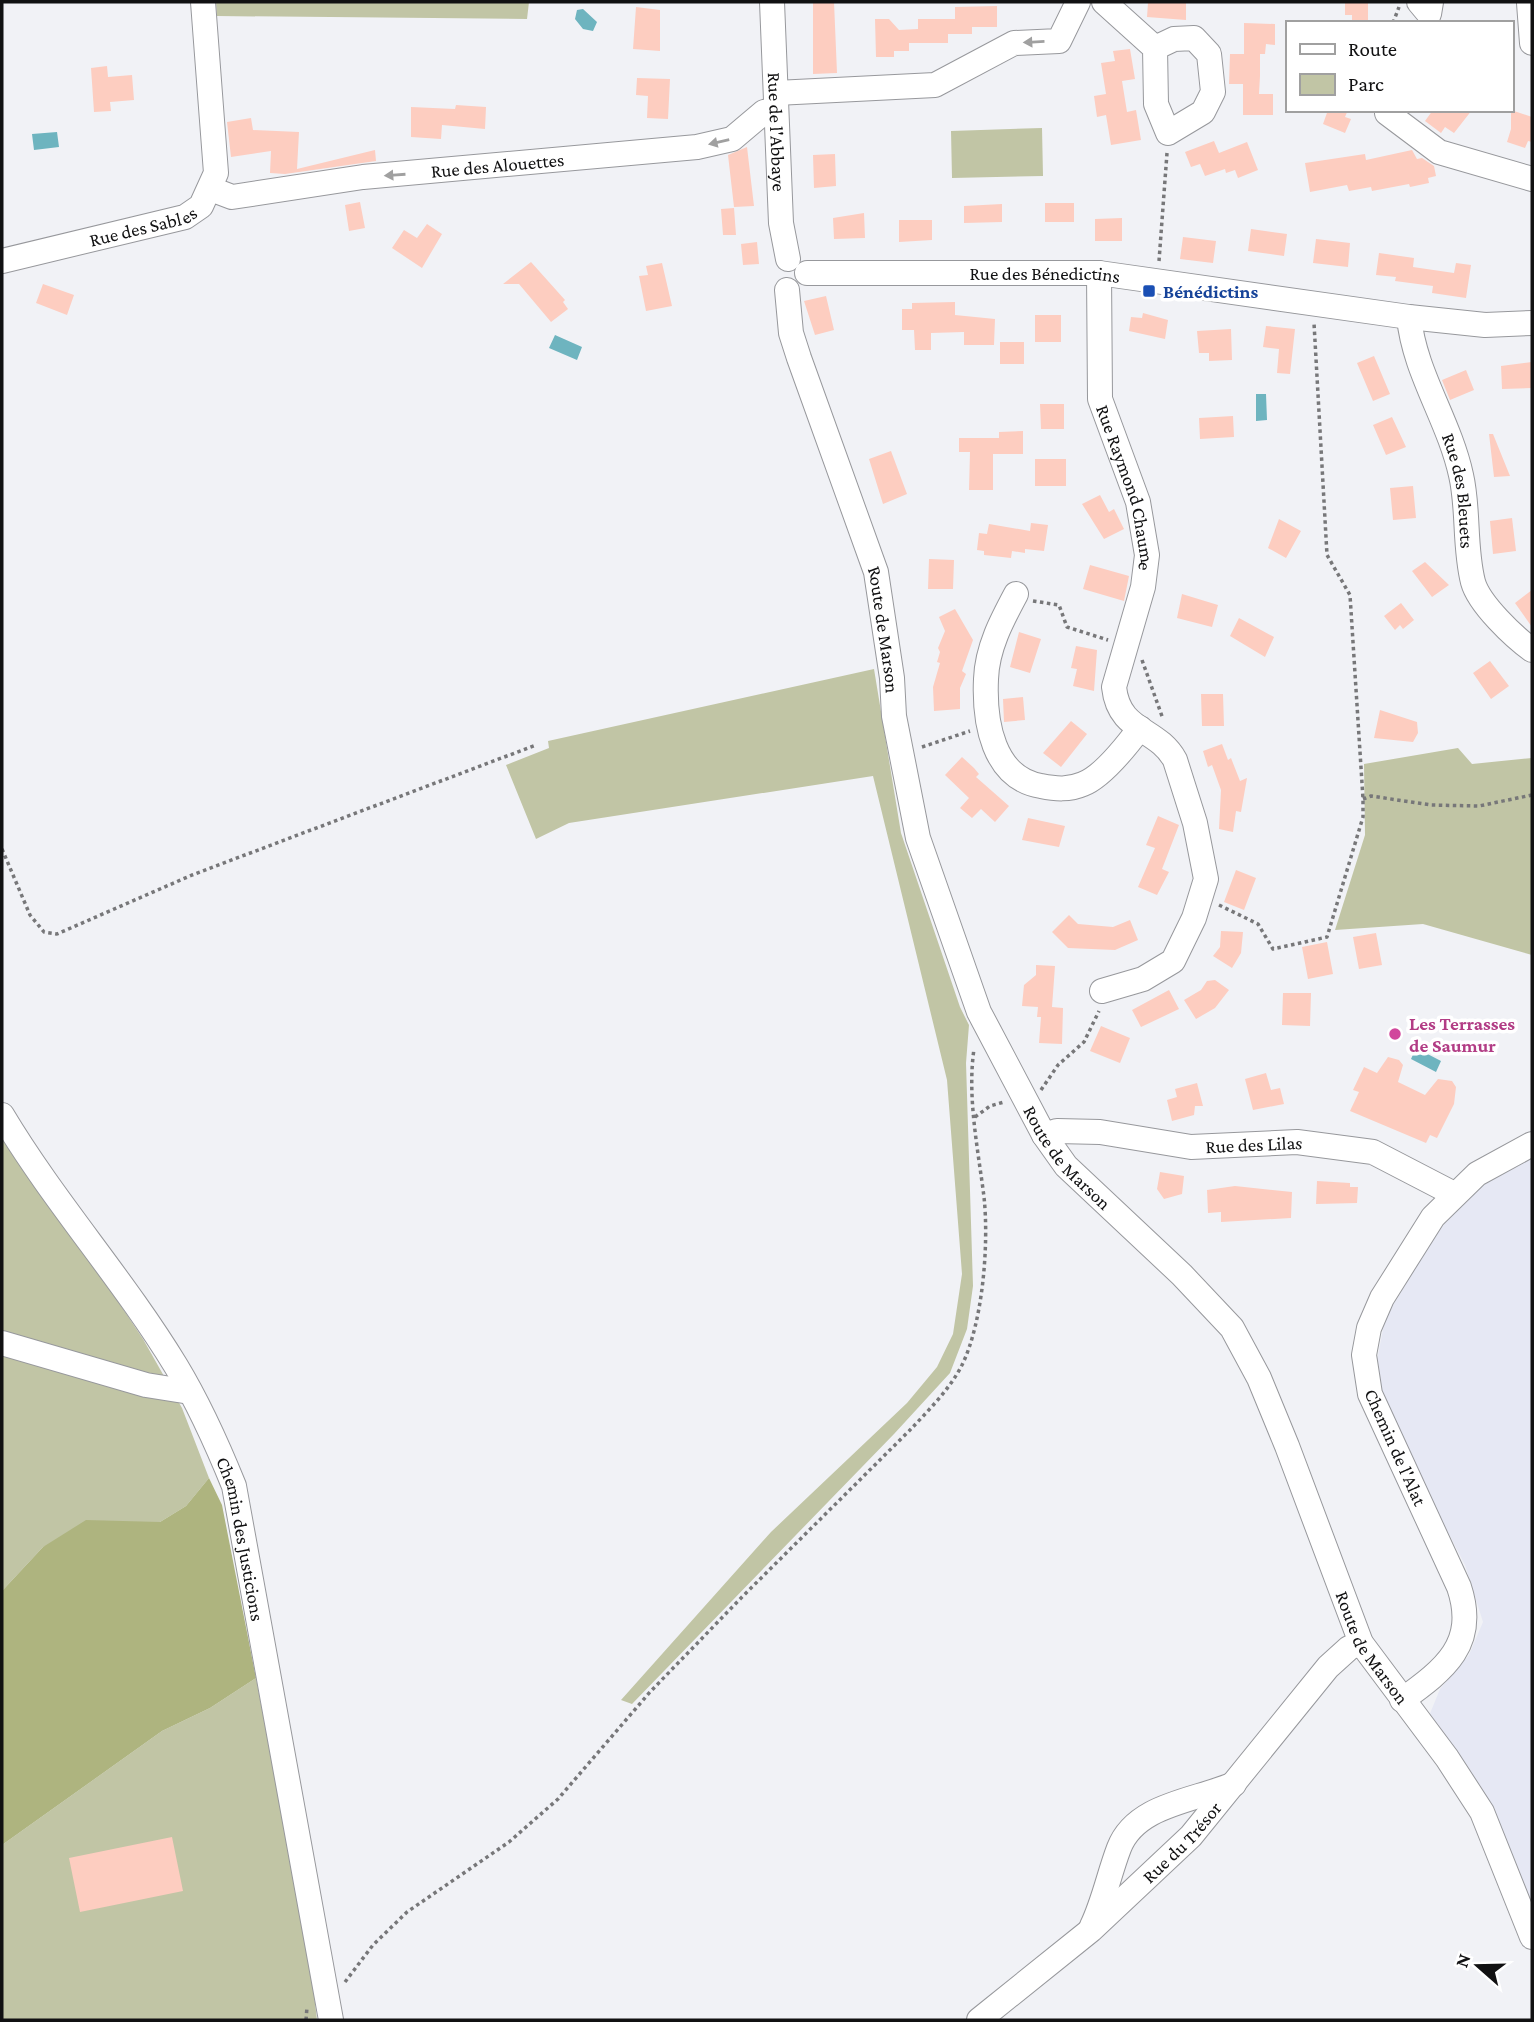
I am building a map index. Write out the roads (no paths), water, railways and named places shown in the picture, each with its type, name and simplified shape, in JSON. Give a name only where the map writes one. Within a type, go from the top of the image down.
[{"type":"street","name":"Rue des Sables","points":[[2,261],[185,216],[201,206],[211,189],[216,155],[203,2]]},
{"type":"street","name":"Rue de l'Abbaye","points":[[772,2],[781,223],[797,266]]},
{"type":"street","points":[[776,101],[869,89],[935,85],[1014,43],[1059,41],[1078,2]]},
{"type":"street","points":[[1104,2],[1155,48],[1156,104],[1168,133],[1203,112],[1213,92],[1209,54],[1194,38],[1174,39],[1155,48]]},
{"type":"street","points":[[1419,2],[1429,14],[1431,2]]},
{"type":"street","points":[[1529,3],[1532,43]]},
{"type":"street","name":"Rue des Alouettes","points":[[211,189],[232,197],[363,177],[697,147],[733,139],[776,101]]},
{"type":"street","points":[[1387,113],[1439,152],[1532,179]]},
{"type":"street","name":"Rue des Bénedictins","points":[[797,266],[1099,273],[1409,317],[1485,325],[1532,323]]},
{"type":"street","name":"Route de Marson","points":[[797,266],[775,271],[777,284],[787,290],[791,333],[876,572],[884,609],[900,755],[918,838],[979,1012],[1044,1135],[1066,1166],[1182,1275],[1232,1328],[1259,1378],[1283,1434],[1361,1643],[1447,1758],[1482,1812],[1532,1937]]},
{"type":"street","name":"Rue Raymond Chaume","points":[[1099,273],[1100,399],[1138,502],[1147,547],[1143,587],[1114,687],[1116,701],[1120,713],[1151,724],[1175,760],[1195,823],[1206,878],[1194,918],[1173,961],[1143,979],[1102,991]]},
{"type":"street","name":"Rue des Bleuets","points":[[1409,317],[1415,355],[1449,430],[1462,477],[1473,584],[1508,633],[1532,649]]},
{"type":"street","points":[[1016,594],[998,629],[986,678],[990,736],[1014,777],[1026,784],[1061,790],[1086,784],[1151,724]]},
{"type":"street","name":"Chemin des Justicions","points":[[2,1115],[24,1153],[175,1364],[211,1429],[234,1486],[293,1827],[331,2020]]},
{"type":"street","name":"Rue des Lilas","points":[[1044,1135],[1057,1131],[1100,1132],[1191,1147],[1297,1142],[1373,1152],[1454,1194]]},
{"type":"street","name":"Chemin de l'Alat","points":[[1402,1700],[1454,1656],[1464,1637],[1467,1619],[1459,1587],[1370,1394],[1364,1355],[1369,1328],[1382,1298],[1433,1217],[1454,1194],[1478,1174],[1532,1144]]},
{"type":"street","points":[[2,1343],[146,1385],[190,1392]]},
{"type":"street","name":"Rue du Trésor","points":[[979,2020],[1091,1930],[1191,1836],[1328,1668],[1349,1648],[1361,1643]]},
{"type":"street","points":[[1091,1930],[1120,1846],[1132,1826],[1148,1814],[1237,1782]]},
{"type":"water","points":[[583,9],[597,22],[593,31],[583,29],[575,19],[577,10]]},
{"type":"water","points":[[57,132],[59,147],[34,150],[32,134]]},
{"type":"water","points":[[555,335],[582,347],[577,360],[549,348]]},
{"type":"water","points":[[1256,394],[1266,394],[1267,420],[1256,421]]},
{"type":"water","points":[[1416,1048],[1441,1061],[1436,1072],[1411,1059]]},
{"type":"place","name":"Bénédictins","points":[[1149,291]]},
{"type":"place","name":"Les Terrasses de Saumur","points":[[1395,1034]]}]
